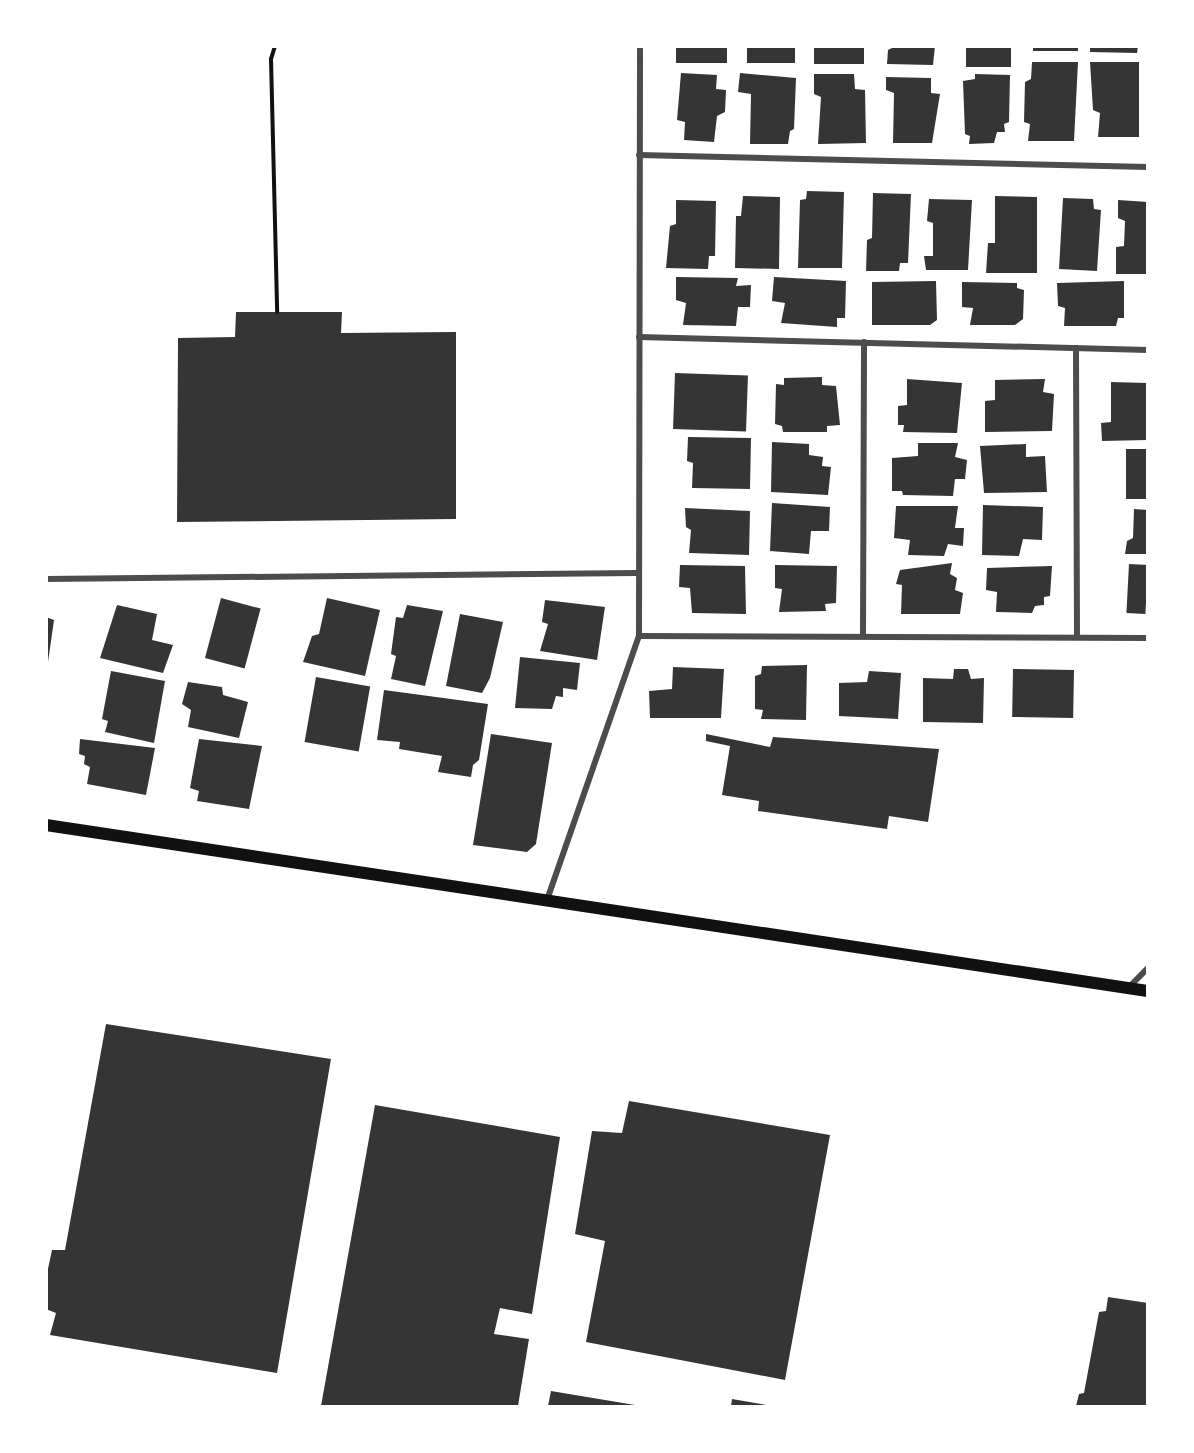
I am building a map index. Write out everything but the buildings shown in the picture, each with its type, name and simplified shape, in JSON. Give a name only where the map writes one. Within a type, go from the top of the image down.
[{"type":"main road","points":[[46,825],[546,903],[1148,991]]},
{"type":"street","points":[[546,903],[639,636],[637,573],[640,46]]},
{"type":"street","points":[[639,156],[1148,167]]},
{"type":"street","points":[[639,337],[1148,350]]},
{"type":"street","points":[[863,636],[864,342]]},
{"type":"street","points":[[1077,348],[1077,636]]},
{"type":"street","points":[[46,579],[637,573]]},
{"type":"street","points":[[639,636],[1148,638]]},
{"type":"street","points":[[1128,988],[1148,968]]},
{"type":"path","points":[[275,46],[271,59],[277,312]]}]
